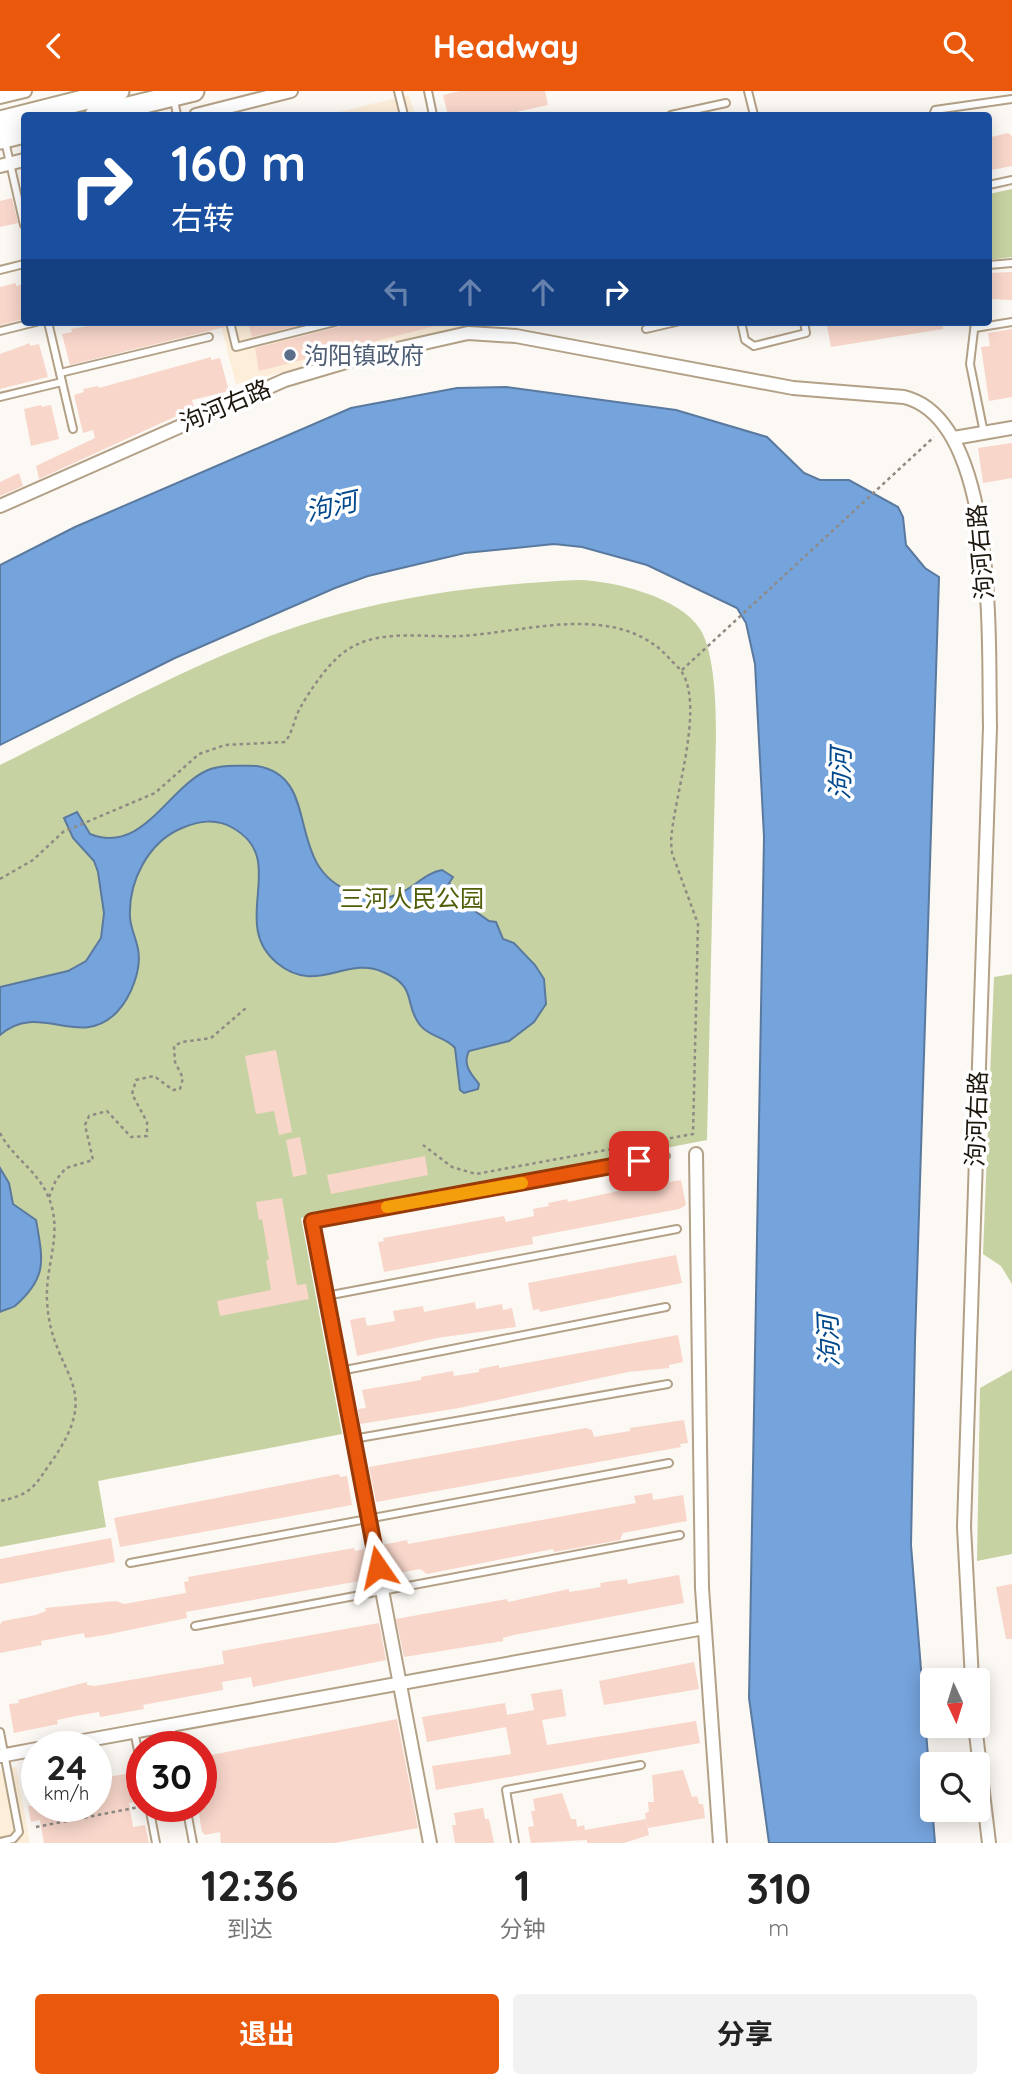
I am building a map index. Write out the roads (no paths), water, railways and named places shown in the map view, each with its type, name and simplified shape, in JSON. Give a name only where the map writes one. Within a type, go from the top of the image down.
[{"type":"highway","points":[[60,112],[118,91]]},
{"type":"highway","points":[[107,112],[194,91]]},
{"type":"highway","points":[[1,133],[21,126]]},
{"type":"highway","points":[[1,133],[21,133]]},
{"type":"street","points":[[0,97],[24,91]]},
{"type":"street","points":[[207,112],[291,91]]},
{"type":"street","name":"泃河右路","points":[[0,506],[285,380],[377,353],[468,333],[516,336],[793,388],[904,397],[929,406],[947,425],[975,491],[979,520],[990,727],[964,1527],[971,1668]]},
{"type":"street","points":[[954,438],[1012,428]]},
{"type":"street","points":[[696,1154],[704,1627],[720,1843]]},
{"type":"street","points":[[312,1221],[430,1843]]},
{"type":"street","points":[[134,1731],[704,1627]]},
{"type":"street","points":[[977,1738],[989,1843]]},
{"type":"street","points":[[2,1755],[21,1752]]},
{"type":"lane","points":[[398,91],[403,112]]},
{"type":"lane","points":[[428,91],[432,112]]},
{"type":"lane","points":[[748,91],[753,112]]},
{"type":"lane","points":[[173,96],[176,112]]},
{"type":"lane","points":[[934,112],[1012,99]]},
{"type":"lane","points":[[685,112],[726,103]]},
{"type":"lane","points":[[1,133],[5,165],[21,216]]},
{"type":"lane","points":[[992,184],[1012,180]]},
{"type":"lane","points":[[992,265],[1012,263]]},
{"type":"lane","points":[[0,270],[21,265]]},
{"type":"lane","points":[[992,324],[1012,322]]},
{"type":"lane","points":[[0,331],[21,326]]},
{"type":"lane","points":[[49,326],[73,429]]},
{"type":"lane","points":[[231,326],[236,347],[319,326]]},
{"type":"lane","points":[[646,329],[659,326]]},
{"type":"lane","points":[[742,326],[745,340],[754,346],[806,333],[805,326]]},
{"type":"lane","points":[[975,326],[970,364],[984,433]]},
{"type":"lane","points":[[60,373],[209,338]]},
{"type":"lane","points":[[0,397],[62,382]]},
{"type":"lane","points":[[312,1221],[666,1156]]},
{"type":"lane","points":[[326,1296],[677,1229]]},
{"type":"lane","points":[[340,1371],[666,1307]]},
{"type":"lane","points":[[353,1439],[668,1384]]},
{"type":"lane","points":[[130,1563],[669,1463]]},
{"type":"lane","points":[[195,1626],[680,1535]]},
{"type":"lane","points":[[171,1724],[172,1731]]},
{"type":"lane","points":[[0,1732],[2,1755],[19,1832],[13,1839],[0,1842]]},
{"type":"lane","points":[[515,1843],[506,1790],[641,1765]]},
{"type":"lane","points":[[152,1822],[156,1843]]},
{"type":"lane","points":[[189,1822],[193,1843]]},
{"type":"water","name":"泃河","points":[[506,387],[676,410],[767,437],[804,473],[820,480],[849,480],[898,507],[903,517],[906,545],[925,568],[939,577],[911,1545],[921,1668],[920,1738],[927,1738],[928,1752],[920,1752],[920,1822],[933,1822],[935,1843],[769,1843],[749,1698],[764,837],[755,664],[746,623],[737,608],[647,565],[582,547],[554,544],[465,553],[368,576],[335,588],[175,658],[0,745],[0,565],[75,527],[351,408],[457,388]]},
{"type":"water","points":[[226,766],[257,766],[277,774],[290,787],[317,863],[331,880],[352,892],[384,898],[397,895],[442,870],[453,877],[449,883],[454,888],[451,894],[489,921],[496,922],[503,939],[514,943],[535,965],[544,979],[546,1004],[534,1022],[509,1041],[469,1051],[467,1065],[479,1084],[478,1089],[464,1093],[460,1090],[455,1048],[420,1025],[406,990],[394,978],[369,968],[305,976],[277,963],[263,947],[257,930],[257,857],[249,841],[233,828],[214,822],[195,824],[170,834],[159,843],[142,865],[130,904],[131,926],[139,957],[137,974],[131,991],[117,1012],[103,1023],[88,1027],[30,1022],[15,1026],[0,1035],[0,987],[68,971],[86,961],[101,938],[104,913],[98,872],[94,861],[73,838],[64,818],[77,812],[90,834],[109,838],[125,835],[140,828],[193,779],[208,770]]},
{"type":"water","points":[[0,1168],[9,1183],[13,1204],[36,1220],[41,1257],[38,1277],[26,1296],[15,1306],[0,1312]]},
{"type":"place","name":"泃阳镇政府","points":[[290,355]]},
{"type":"park label","name":"三河人民公园","points":[[412,898]]}]
